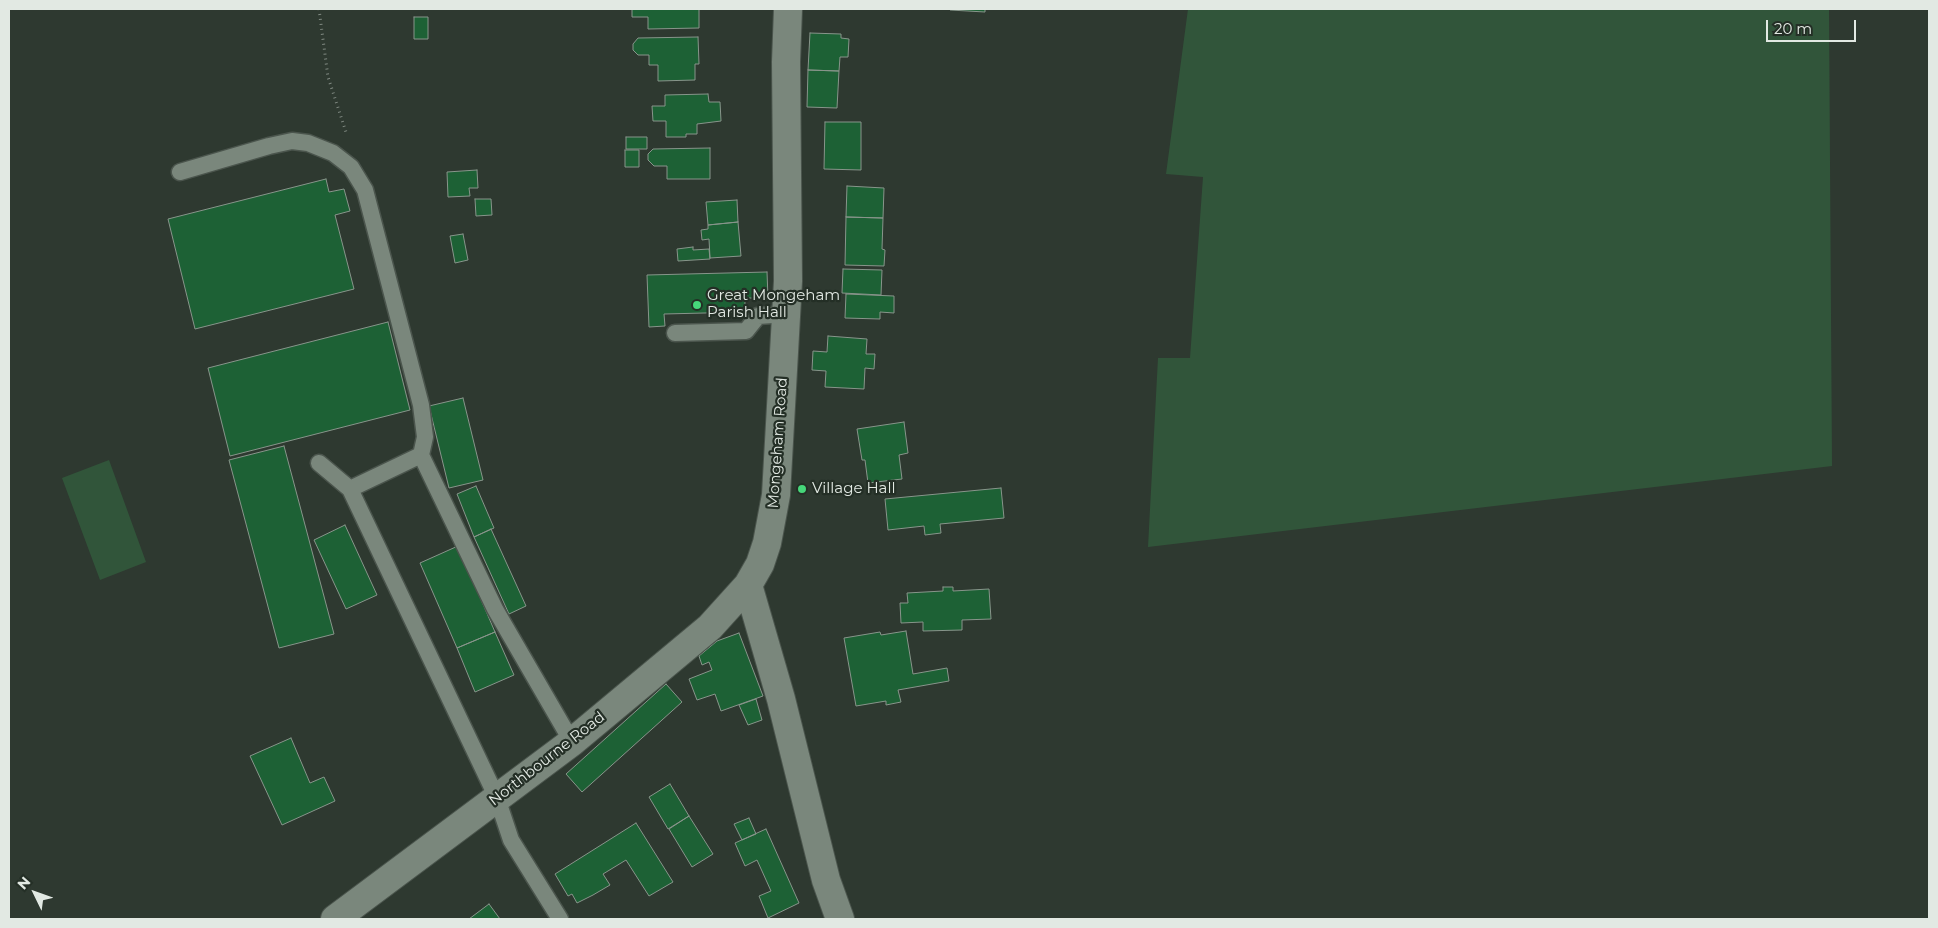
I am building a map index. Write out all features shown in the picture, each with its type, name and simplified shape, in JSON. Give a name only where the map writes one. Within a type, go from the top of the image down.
[{"type":"street","name":"Mongeham Road","points":[[748,585],[760,564],[767,543],[776,495],[788,272],[786,62],[788,9]]},
{"type":"street","name":"Northbourne Road","points":[[335,919],[572,742],[710,627],[748,585]]},
{"type":"street","points":[[748,585],[781,699],[826,880],[840,919]]},
{"type":"lane","points":[[180,172],[292,141],[308,142],[333,153],[351,167],[365,190],[421,405],[425,437],[421,455],[496,609],[572,742]]},
{"type":"lane","points":[[675,333],[746,331],[758,316],[786,314]]},
{"type":"lane","points":[[350,489],[421,455]]},
{"type":"lane","points":[[319,463],[350,489],[497,798],[511,840],[560,919]]},
{"type":"path","points":[[319,9],[328,77],[346,133]]},
{"type":"green space","points":[[1188,9],[1829,9],[1832,466],[1148,547],[1158,358],[1190,358],[1203,177],[1166,174]]},
{"type":"green space","points":[[109,460],[146,562],[100,580],[62,478]]},
{"type":"building","points":[[632,9],[699,9],[699,28],[648,29],[648,17],[632,17]]},
{"type":"building","points":[[985,9],[985,12],[950,10]]},
{"type":"building","points":[[414,17],[428,17],[428,39],[414,39]]},
{"type":"building","points":[[810,33],[841,34],[841,38],[849,39],[848,57],[840,57],[839,71],[808,70]]},
{"type":"building","points":[[698,37],[699,64],[695,64],[695,80],[658,81],[658,65],[649,65],[649,55],[638,55],[633,50],[633,44],[638,38]]},
{"type":"building","points":[[808,70],[839,71],[837,108],[807,107]]},
{"type":"building","points":[[708,94],[709,102],[720,102],[721,121],[697,124],[697,134],[686,134],[686,137],[666,137],[666,121],[653,121],[652,106],[665,106],[665,95]]},
{"type":"building","points":[[825,122],[861,122],[861,170],[824,169]]},
{"type":"building","points":[[626,137],[647,137],[647,149],[626,149]]},
{"type":"building","points":[[710,148],[710,179],[667,179],[667,166],[654,166],[648,160],[648,154],[653,149]]},
{"type":"building","points":[[625,150],[639,150],[639,167],[625,167]]},
{"type":"building","points":[[477,170],[478,188],[469,188],[470,196],[448,197],[447,172]]},
{"type":"building","points":[[326,179],[329,192],[344,189],[350,211],[335,215],[354,289],[195,329],[168,219]]},
{"type":"building","points":[[847,186],[884,188],[883,218],[846,217]]},
{"type":"building","points":[[475,199],[491,199],[492,215],[476,216]]},
{"type":"building","points":[[737,200],[738,222],[708,225],[706,202]]},
{"type":"building","points":[[846,217],[883,218],[882,249],[885,250],[884,266],[845,265]]},
{"type":"building","points":[[738,222],[741,256],[710,258],[709,239],[702,240],[701,230],[708,229],[708,225]]},
{"type":"building","points":[[463,234],[468,260],[455,263],[450,236]]},
{"type":"building","points":[[693,247],[693,250],[709,249],[710,259],[678,261],[677,249]]},
{"type":"building","points":[[843,269],[882,270],[881,295],[842,293]]},
{"type":"building","name":"Great Mongeham Parish Hall","points":[[767,272],[768,298],[745,298],[745,312],[664,314],[665,326],[649,327],[647,275]]},
{"type":"building","points":[[846,294],[894,296],[894,313],[880,312],[880,319],[845,318]]},
{"type":"building","points":[[388,322],[410,410],[230,456],[208,368]]},
{"type":"building","points":[[828,336],[867,339],[866,354],[875,354],[874,369],[865,368],[864,389],[825,387],[826,371],[812,370],[813,351],[827,352]]},
{"type":"building","points":[[463,398],[483,480],[449,488],[429,406]]},
{"type":"building","points":[[904,422],[908,453],[899,455],[902,479],[868,483],[865,460],[862,460],[857,429]]},
{"type":"building","points":[[284,446],[334,634],[279,648],[229,460]]},
{"type":"building","points":[[476,486],[494,528],[474,537],[457,494]]},
{"type":"building","points":[[1001,488],[1004,518],[940,524],[941,533],[925,535],[924,526],[888,530],[885,499]]},
{"type":"building","points":[[345,525],[377,595],[346,609],[314,540]]},
{"type":"building","points":[[491,529],[526,606],[509,614],[474,537]]},
{"type":"building","points":[[458,546],[495,632],[457,648],[420,563]]},
{"type":"building","points":[[943,587],[953,587],[953,591],[989,589],[991,619],[962,620],[962,630],[923,631],[923,622],[901,623],[900,603],[908,603],[907,593],[943,591]]},
{"type":"building","points":[[906,631],[913,674],[947,668],[949,681],[898,690],[901,702],[886,705],[886,701],[856,706],[844,638],[880,632],[881,635]]},
{"type":"building","points":[[495,632],[514,675],[475,692],[457,648]]},
{"type":"building","points":[[739,633],[763,696],[721,711],[715,694],[697,700],[689,679],[712,670],[709,662],[702,665],[699,656],[717,641]]},
{"type":"building","points":[[666,684],[682,702],[582,792],[566,774]]},
{"type":"building","points":[[756,699],[762,720],[748,725],[739,705]]},
{"type":"building","points":[[291,738],[310,783],[324,777],[335,801],[282,825],[250,756]]},
{"type":"building","points":[[670,784],[689,816],[668,829],[649,797]]},
{"type":"building","points":[[689,816],[713,854],[692,867],[669,829]]},
{"type":"building","points":[[749,818],[756,834],[742,840],[734,824]]},
{"type":"building","points":[[636,823],[673,882],[649,896],[626,860],[603,874],[610,885],[577,903],[572,894],[568,896],[555,874]]},
{"type":"building","points":[[766,829],[799,903],[768,918],[759,896],[771,891],[757,860],[745,866],[735,843]]},
{"type":"building","points":[[489,904],[500,919],[469,919]]},
{"type":"place","name":"Great Mongeham Parish Hall","points":[[697,305]]},
{"type":"place","name":"Village Hall","points":[[802,489]]}]
